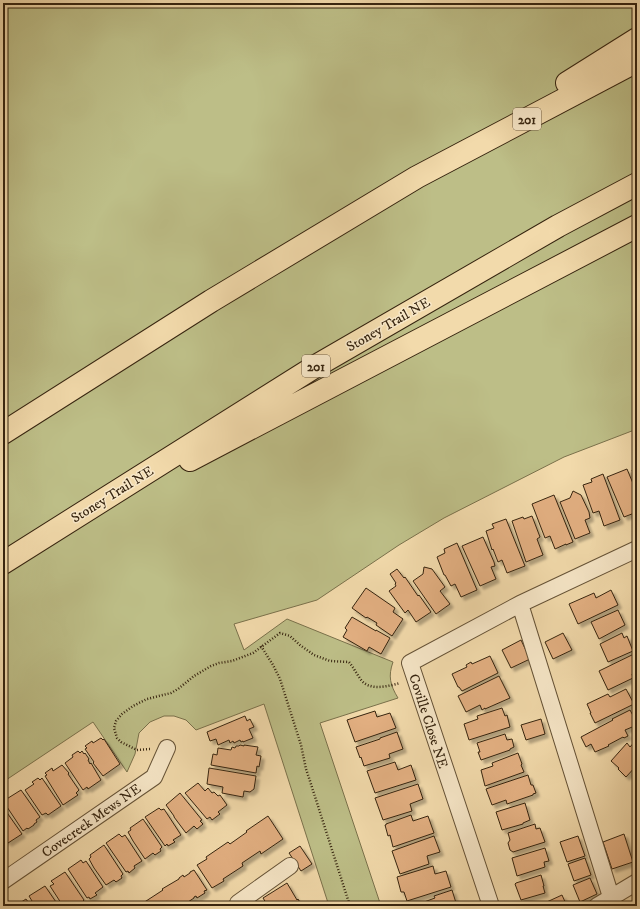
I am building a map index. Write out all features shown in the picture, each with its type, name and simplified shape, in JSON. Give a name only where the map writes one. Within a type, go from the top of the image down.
[{"type":"highway","points":[[417,177],[637,39]]},
{"type":"highway","name":"201","points":[[3,433],[211,300],[417,177],[637,60]]},
{"type":"highway","name":"Stoney Trail NE","points":[[3,563],[316,366],[558,226],[637,184]]},
{"type":"highway","points":[[39,540],[637,226]]},
{"type":"street","name":"Coville Close NE","points":[[491,906],[410,663],[520,604],[636,555]]},
{"type":"street","points":[[520,604],[611,897]]},
{"type":"street","name":"Covecreek Mews NE","points":[[3,881],[154,777],[167,748]]},
{"type":"street","points":[[237,905],[290,866]]},
{"type":"street","points":[[597,906],[637,882]]},
{"type":"path","points":[[167,748],[137,750],[121,742],[117,738],[114,728],[116,721],[122,714],[133,706],[147,699],[171,693],[194,676],[211,666],[232,661],[253,653],[280,633],[290,636],[314,655],[330,661],[349,662],[362,681],[370,687],[382,687],[415,678]]},
{"type":"path","points":[[261,646],[280,679],[301,745],[306,769],[350,906]]},
{"type":"green space","points":[[3,3],[637,3],[637,429],[564,457],[444,518],[399,545],[317,600],[234,624],[244,650],[287,619],[393,662],[390,676],[393,689],[398,698],[320,723],[381,906],[329,906],[264,704],[196,730],[186,720],[174,716],[164,716],[150,722],[139,733],[135,754],[127,772],[93,722],[3,782]]},
{"type":"building","points":[[637,462],[637,481],[632,470],[636,468],[634,463]]},
{"type":"building","points":[[627,469],[637,493],[637,497],[635,498],[637,503],[637,512],[624,517],[607,477]]},
{"type":"building","points":[[603,474],[620,520],[604,526],[599,511],[593,513],[583,485],[592,482],[591,479]]},
{"type":"building","points":[[573,491],[581,495],[589,512],[590,518],[585,520],[590,533],[575,539],[560,502],[570,498]]},
{"type":"building","points":[[554,495],[573,542],[555,549],[550,536],[545,538],[532,504]]},
{"type":"building","points":[[532,516],[540,537],[537,539],[543,555],[526,562],[512,521],[523,517],[524,519]]},
{"type":"building","points":[[506,519],[525,566],[507,573],[502,560],[498,562],[493,549],[492,550],[486,531],[494,528],[492,524]]},
{"type":"building","points":[[483,537],[494,562],[495,566],[491,567],[496,579],[480,586],[462,546]]},
{"type":"building","points":[[457,543],[477,590],[461,597],[455,584],[451,586],[444,575],[437,557],[445,553],[444,549]]},
{"type":"building","points":[[424,567],[432,569],[445,587],[440,591],[450,604],[436,614],[413,581],[423,574]]},
{"type":"building","points":[[397,569],[404,578],[405,577],[431,612],[416,622],[408,610],[405,613],[389,591],[396,586],[396,583],[390,574]]},
{"type":"building","points":[[366,588],[395,608],[393,612],[403,619],[392,636],[376,625],[377,623],[367,617],[366,618],[352,608]]},
{"type":"building","points":[[611,590],[618,605],[578,624],[569,604],[594,593],[596,598]]},
{"type":"building","points":[[618,610],[625,625],[599,639],[591,622]]},
{"type":"building","points":[[352,617],[390,638],[381,654],[369,647],[367,651],[343,637],[347,630],[345,628]]},
{"type":"building","points":[[563,633],[572,650],[553,659],[545,642]]},
{"type":"building","points":[[622,633],[624,638],[627,636],[633,651],[608,662],[600,644]]},
{"type":"building","points":[[521,640],[530,659],[511,668],[502,650]]},
{"type":"building","points":[[636,653],[637,671],[632,674],[633,678],[608,690],[599,671]]},
{"type":"building","points":[[490,656],[498,673],[462,691],[458,687],[452,674],[467,667],[466,665],[471,662],[472,664]]},
{"type":"building","points":[[499,676],[510,698],[482,710],[480,705],[466,712],[458,696]]},
{"type":"building","points":[[626,689],[634,704],[595,723],[587,704],[608,694],[610,697]]},
{"type":"building","points":[[502,708],[505,716],[507,715],[510,727],[469,740],[464,724],[478,719],[477,716]]},
{"type":"building","points":[[630,710],[637,725],[625,730],[628,736],[623,737],[608,745],[609,746],[595,752],[591,744],[586,747],[581,737]]},
{"type":"building","points":[[375,711],[377,717],[390,713],[396,728],[355,742],[347,720]]},
{"type":"building","points":[[245,716],[247,721],[250,719],[254,727],[249,729],[253,738],[243,742],[240,740],[234,743],[233,741],[230,743],[229,740],[218,745],[216,739],[210,741],[207,732]]},
{"type":"building","points":[[541,719],[545,734],[526,740],[521,725]]},
{"type":"building","points":[[397,732],[403,749],[389,754],[390,758],[364,766],[356,747]]},
{"type":"building","points":[[505,734],[507,740],[512,739],[514,747],[510,750],[481,760],[477,743]]},
{"type":"building","points":[[101,738],[103,740],[104,739],[120,764],[103,776],[85,749],[87,748],[85,746],[92,741],[93,743]]},
{"type":"building","points":[[637,739],[637,765],[626,777],[611,761],[627,743],[630,747]]},
{"type":"building","points":[[236,746],[258,747],[256,755],[261,756],[256,773],[211,765],[213,754],[217,755],[218,748],[231,750],[232,747],[235,748]]},
{"type":"building","points":[[78,751],[80,753],[82,751],[84,754],[85,753],[90,764],[91,763],[101,780],[88,789],[87,787],[83,790],[65,763]]},
{"type":"building","points":[[518,753],[524,772],[485,786],[481,770],[493,766],[492,763]]},
{"type":"building","points":[[395,762],[398,770],[411,765],[416,780],[375,793],[367,771]]},
{"type":"building","points":[[62,765],[69,773],[68,774],[79,790],[76,793],[78,795],[63,805],[45,776],[47,775],[45,773],[52,768],[53,771]]},
{"type":"building","points":[[209,768],[256,776],[254,789],[250,792],[244,791],[243,797],[222,793],[223,787],[207,784]]},
{"type":"building","points":[[528,775],[531,785],[533,785],[536,793],[507,804],[506,800],[492,805],[486,789]]},
{"type":"building","points":[[38,778],[40,780],[42,778],[61,806],[48,815],[46,813],[42,815],[25,790],[34,784],[32,782]]},
{"type":"building","points":[[198,783],[205,791],[208,788],[212,793],[214,792],[218,796],[220,795],[227,805],[218,812],[220,814],[212,820],[210,817],[207,819],[185,793]]},
{"type":"building","points":[[418,784],[423,799],[410,804],[412,811],[383,820],[375,798]]},
{"type":"building","points":[[21,790],[40,817],[36,820],[37,822],[34,825],[23,831],[5,804],[7,802],[5,800]]},
{"type":"building","points":[[180,793],[202,820],[200,821],[203,824],[197,829],[194,826],[186,833],[166,805]]},
{"type":"building","points":[[525,803],[530,820],[523,824],[502,830],[496,812]]},
{"type":"building","points":[[3,807],[22,834],[8,843],[6,840],[3,842]]},
{"type":"building","points":[[159,808],[161,810],[164,809],[181,835],[173,840],[175,842],[168,846],[167,844],[165,846],[145,817]]},
{"type":"building","points":[[411,815],[413,821],[428,816],[434,833],[393,847],[390,835],[388,836],[385,825]]},
{"type":"building","points":[[268,816],[283,839],[261,854],[260,851],[242,863],[243,866],[223,879],[224,881],[212,888],[197,865],[207,859],[206,857],[228,842],[230,844]]},
{"type":"building","points":[[143,819],[162,847],[160,849],[161,851],[155,855],[153,853],[145,859],[128,832],[131,830],[130,828]]},
{"type":"building","points":[[535,824],[536,829],[540,828],[545,842],[513,852],[510,850],[508,833]]},
{"type":"building","points":[[119,834],[122,837],[125,835],[142,861],[134,866],[135,868],[129,873],[128,871],[126,872],[106,843]]},
{"type":"building","points":[[624,834],[633,862],[612,869],[603,842]]},
{"type":"building","points":[[434,836],[440,852],[427,856],[429,864],[400,874],[392,851]]},
{"type":"building","points":[[578,836],[585,856],[567,862],[560,842]]},
{"type":"building","points":[[104,845],[123,874],[121,876],[122,878],[116,882],[114,880],[106,885],[89,859],[91,857],[90,855]]},
{"type":"building","points":[[300,846],[312,864],[301,871],[289,853]]},
{"type":"building","points":[[545,848],[549,861],[544,862],[545,867],[517,876],[512,858]]},
{"type":"building","points":[[585,858],[591,875],[574,881],[568,864]]},
{"type":"building","points":[[81,860],[83,863],[86,861],[103,887],[95,893],[97,895],[90,899],[89,897],[87,898],[68,869]]},
{"type":"building","points":[[433,866],[435,874],[446,871],[451,887],[407,901],[404,892],[401,892],[397,877]]},
{"type":"building","points":[[194,870],[207,890],[204,891],[205,893],[197,898],[196,896],[194,897],[182,906],[137,906],[163,890],[162,889],[183,875],[184,877]]},
{"type":"building","points":[[65,872],[84,900],[82,902],[83,904],[80,906],[63,906],[50,886],[54,884],[51,881]]},
{"type":"building","points":[[541,875],[545,893],[521,900],[515,884]]},
{"type":"building","points":[[590,878],[597,894],[580,902],[573,885]]},
{"type":"building","points":[[287,883],[297,900],[298,899],[304,906],[268,906],[263,898]]},
{"type":"building","points":[[45,886],[59,906],[35,906],[29,896]]},
{"type":"building","points":[[452,890],[457,906],[413,906],[435,898],[434,896]]},
{"type":"building","points":[[562,895],[566,904],[561,906],[538,906]]},
{"type":"building","points":[[26,899],[31,906],[15,906]]},
{"type":"building","points":[[631,902],[634,906],[623,906]]}]
